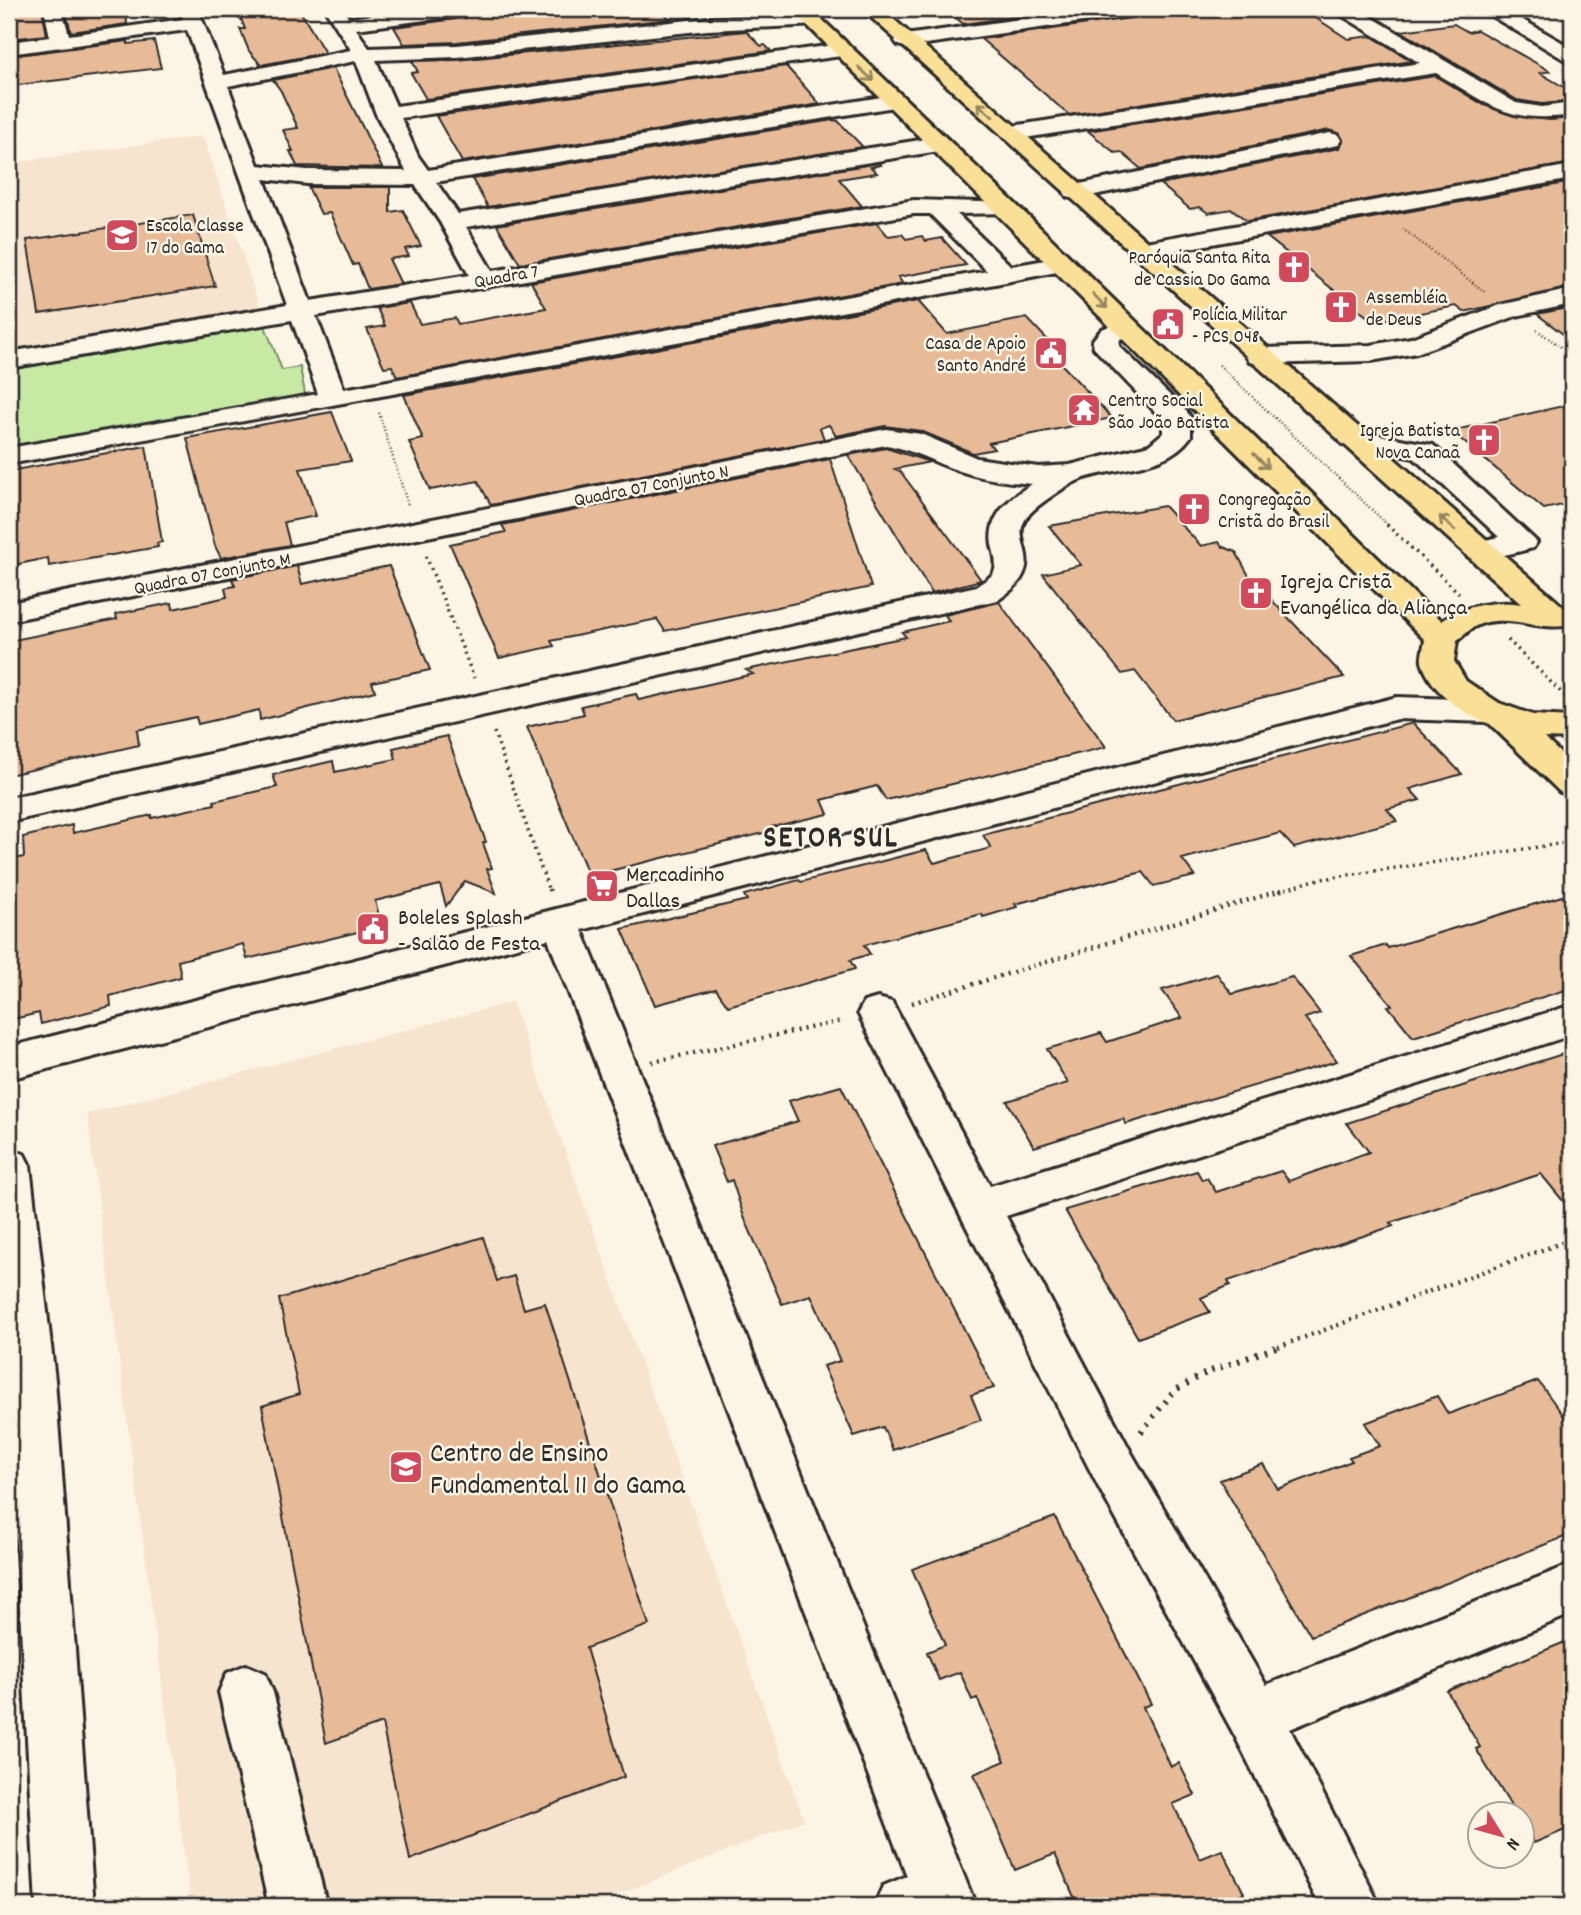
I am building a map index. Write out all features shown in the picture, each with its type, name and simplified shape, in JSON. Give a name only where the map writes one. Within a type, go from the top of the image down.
[{"type":"main road","points":[[870,9],[1012,133],[1046,200],[1063,264],[1440,650],[1454,688],[1494,714],[1572,784]]},
{"type":"main road","points":[[806,15],[983,188],[1046,200],[1140,250],[1478,550],[1563,620]]},
{"type":"main road","points":[[1440,650],[1465,618],[1506,611],[1563,620]]},
{"type":"main road","points":[[1494,714],[1530,726],[1572,728]]},
{"type":"street","points":[[53,9],[61,42]]},
{"type":"street","points":[[161,9],[192,15]]},
{"type":"street","points":[[464,9],[340,16],[367,64],[407,156],[452,222],[484,279]]},
{"type":"street","points":[[905,41],[1131,9]]},
{"type":"street","points":[[1345,9],[1510,108],[1542,113],[1572,109]]},
{"type":"street","points":[[1490,9],[1572,56]]},
{"type":"street","points":[[9,48],[61,42],[192,15]]},
{"type":"street","points":[[192,15],[334,399]]},
{"type":"street","points":[[217,82],[300,66],[367,64],[457,51],[806,15]]},
{"type":"street","points":[[387,114],[841,50]]},
{"type":"street","points":[[1012,133],[1439,66]]},
{"type":"street","points":[[251,171],[307,177],[421,178],[894,101]]},
{"type":"street","name":"Quadra 7","points":[[9,359],[901,209],[1046,200],[1330,140]]},
{"type":"street","points":[[452,222],[939,144]]},
{"type":"street","points":[[307,177],[407,156]]},
{"type":"street","points":[[1140,250],[1572,172]]},
{"type":"street","points":[[937,208],[1006,275]]},
{"type":"street","points":[[9,456],[373,392],[1063,264]]},
{"type":"street","points":[[1259,356],[1371,353],[1417,345],[1509,310],[1572,297]]},
{"type":"street","points":[[9,810],[987,593],[1004,583],[1011,573],[1006,530],[1011,516],[1024,503],[1070,474],[1159,451],[1177,436],[1177,418],[1107,348],[1105,341],[1111,334],[1126,327]]},
{"type":"street","name":"Quadra 07 Conjunto N","points":[[415,531],[886,437],[911,440],[968,465],[1004,473],[1038,476],[1070,474]]},
{"type":"street","points":[[1352,438],[1423,451],[1522,542],[1478,550]]},
{"type":"street","name":"Quadra 07 Conjunto M","points":[[9,612],[415,531]]},
{"type":"street","points":[[1397,708],[1440,650]]},
{"type":"street","points":[[9,1063],[1397,708],[1494,714]]},
{"type":"street","points":[[560,922],[618,1069],[930,1901]]},
{"type":"street","points":[[878,1013],[1115,1470],[1254,1717],[1351,1906]]},
{"type":"street","points":[[979,1206],[1572,1020]]},
{"type":"street","points":[[9,1166],[20,1383],[65,1906]]},
{"type":"street","points":[[1254,1717],[1572,1589]]},
{"type":"street","points":[[246,1692],[298,1906]]},
{"type":"path","points":[[1374,207],[1572,355]]},
{"type":"path","points":[[1219,365],[1483,615],[1572,704]]},
{"type":"path","points":[[373,392],[415,531]]},
{"type":"path","points":[[618,1069],[878,1013],[1315,880],[1572,842]]},
{"type":"path","points":[[1115,1470],[1152,1415],[1175,1390],[1208,1371],[1572,1239]]},
{"type":"shaded area","name":"Escola Classe 17 do Gama","points":[[203,136],[260,307],[9,349],[9,163]]},
{"type":"shaded area","name":"Centro de Ensino Fundamental 11 do Gama","points":[[512,1002],[804,1820],[590,1906],[191,1906],[87,1114]]},
{"type":"green space","points":[[265,326],[282,370],[300,367],[306,399],[9,452],[9,370]]},
{"type":"building","points":[[9,9],[42,9],[47,35],[9,39]]},
{"type":"building","points":[[65,9],[126,9],[127,24],[71,32]]},
{"type":"building","points":[[237,9],[299,9],[325,53],[261,65],[249,51],[240,29],[245,29]]},
{"type":"building","points":[[476,9],[658,9],[671,19],[457,42],[404,44],[394,27],[464,18]]},
{"type":"building","points":[[992,9],[1056,11],[963,24],[952,14]]},
{"type":"building","points":[[1168,9],[1302,9],[1348,39],[1371,36],[1412,61],[1069,115],[981,39],[1131,18],[1140,13]]},
{"type":"building","points":[[1454,24],[1468,32],[1477,30],[1550,71],[1540,73],[1572,92],[1572,101],[1542,104],[1517,100],[1401,31]]},
{"type":"building","points":[[746,31],[761,46],[765,45],[771,51],[426,99],[411,73],[418,72],[412,61],[457,60]]},
{"type":"building","points":[[128,41],[128,44],[154,41],[161,68],[9,86],[9,56]]},
{"type":"building","points":[[786,66],[820,104],[462,162],[436,116]]},
{"type":"building","points":[[333,68],[382,168],[297,166],[283,130],[298,128],[273,80]]},
{"type":"building","points":[[1435,76],[1484,105],[1514,116],[1550,120],[1572,118],[1572,141],[1564,143],[1572,148],[1572,163],[1247,221],[1232,209],[1208,213],[1200,207],[1190,209],[1160,184],[1339,148],[1343,141],[1340,134],[1329,130],[1141,169],[1121,152],[1115,153],[1088,131]]},
{"type":"building","points":[[838,121],[863,147],[488,207],[472,179]]},
{"type":"building","points":[[879,163],[881,165],[871,167],[877,173],[839,179],[862,206],[520,264],[497,225]]},
{"type":"building","points":[[1572,182],[1572,287],[1464,312],[1456,306],[1374,322],[1267,237]]},
{"type":"building","points":[[308,187],[390,187],[390,212],[403,210],[421,246],[405,249],[409,256],[389,259],[401,284],[368,289],[358,264],[353,265],[330,213],[321,214]]},
{"type":"building","points":[[193,215],[215,286],[39,314],[27,240]]},
{"type":"building","points":[[877,223],[888,236],[902,234],[906,239],[922,236],[926,241],[942,238],[966,265],[898,277],[903,284],[397,377],[392,366],[384,367],[367,329],[385,326],[377,308],[410,303],[420,324],[455,318],[458,324],[546,308],[531,282]]},
{"type":"building","points":[[918,301],[947,334],[1027,318],[1058,351],[1050,352],[1112,418],[989,443],[994,449],[973,453],[921,431],[885,426],[836,436],[829,425],[820,428],[824,439],[491,505],[478,481],[430,490],[409,442],[423,439],[404,395]]},
{"type":"building","points":[[1572,307],[1572,341],[1537,314]]},
{"type":"building","points":[[1572,404],[1572,503],[1544,509],[1451,431]]},
{"type":"building","points":[[332,412],[351,461],[300,469],[316,516],[284,522],[290,545],[221,558],[215,546],[187,438]]},
{"type":"building","points":[[146,446],[162,542],[157,543],[158,547],[49,566],[48,558],[9,566],[9,471]]},
{"type":"building","points":[[886,448],[930,462],[895,469],[900,471],[981,580],[932,593],[848,455]]},
{"type":"building","points":[[830,459],[871,587],[665,631],[657,619],[551,641],[554,646],[499,658],[450,544],[506,532],[502,525]]},
{"type":"building","points":[[1164,506],[1201,546],[1219,542],[1223,547],[1236,552],[1249,576],[1344,677],[1173,720],[1135,671],[1122,674],[1043,574],[1081,565],[1049,526]]},
{"type":"building","points":[[297,566],[302,584],[389,566],[430,670],[372,682],[375,691],[260,720],[259,710],[198,724],[196,717],[137,730],[139,745],[9,775],[9,641],[117,619],[116,614],[172,603],[173,609],[227,597],[225,588],[235,586],[232,579]]},
{"type":"building","points":[[999,602],[1106,747],[886,800],[877,786],[822,800],[828,814],[771,827],[772,831],[589,876],[527,727],[584,714],[581,706],[636,694],[639,700],[753,674],[746,670],[906,637],[902,632],[949,621],[945,615]]},
{"type":"building","points":[[1413,723],[1462,774],[1410,789],[1420,800],[1387,809],[1397,821],[1294,848],[1280,833],[1182,859],[1195,876],[1154,886],[1143,872],[1015,904],[1017,907],[983,917],[982,914],[864,945],[870,954],[850,960],[855,969],[728,1006],[716,989],[655,1005],[622,929],[747,900],[744,895],[926,850],[934,863],[991,848],[983,835]]},
{"type":"building","points":[[447,736],[486,842],[483,843],[492,868],[487,869],[496,893],[465,881],[446,906],[440,885],[375,901],[382,926],[247,959],[243,944],[178,961],[181,977],[110,996],[111,1006],[41,1024],[39,1013],[9,1020],[9,860],[24,857],[23,837],[72,825],[73,833],[215,804],[214,801],[277,787],[273,775],[333,761],[335,772],[396,759],[393,748]]},
{"type":"building","points":[[1562,896],[1572,907],[1572,988],[1413,1037],[1388,1006],[1392,1005],[1351,956],[1386,945],[1388,948]]},
{"type":"building","points":[[1217,974],[1232,994],[1292,977],[1320,1013],[1305,1018],[1337,1061],[1126,1124],[1123,1119],[1034,1147],[1007,1101],[1068,1083],[1047,1049],[1101,1033],[1107,1042],[1182,1018],[1162,990]]},
{"type":"building","points":[[1572,1051],[1572,1212],[1541,1174],[1390,1223],[1393,1226],[1228,1281],[1230,1285],[1201,1298],[1210,1312],[1138,1338],[1065,1210],[1197,1171],[1202,1180],[1207,1178],[1216,1192],[1281,1171],[1289,1181],[1369,1152],[1347,1123]]},
{"type":"building","points":[[841,1086],[994,1388],[971,1395],[981,1420],[893,1450],[883,1427],[854,1436],[823,1366],[840,1361],[811,1295],[782,1304],[744,1217],[732,1180],[727,1182],[712,1146],[798,1121],[789,1101]]},
{"type":"building","points":[[483,1237],[497,1281],[514,1276],[524,1309],[545,1303],[649,1625],[586,1648],[624,1777],[410,1860],[382,1723],[326,1743],[262,1406],[299,1394],[279,1299]]},
{"type":"building","points":[[1538,1381],[1572,1427],[1572,1534],[1311,1636],[1220,1480],[1263,1464],[1278,1489],[1352,1461],[1349,1457],[1380,1446],[1365,1423],[1437,1396],[1448,1414]]},
{"type":"building","points":[[1055,1517],[1151,1704],[1143,1707],[1171,1767],[1179,1763],[1195,1795],[1173,1804],[1200,1859],[1222,1850],[1244,1893],[1215,1906],[1078,1906],[1055,1854],[1015,1870],[974,1774],[1005,1761],[977,1698],[972,1700],[960,1672],[939,1680],[927,1652],[945,1645],[912,1569]]},
{"type":"building","points":[[1572,1639],[1572,1827],[1536,1842],[1536,1800],[1507,1800],[1476,1749],[1480,1747],[1447,1691]]},
{"type":"place","name":"Escola Classe 17 do Gama","points":[[122,235]]},
{"type":"place","name":"Paróquia Santa Rita de Cassia Do Gama","points":[[1294,267]]},
{"type":"place","name":"Assembléia de Deus","points":[[1341,307]]},
{"type":"place","name":"Polícia Militar - PCS 048","points":[[1168,324]]},
{"type":"place","name":"Casa de Apoio Santo André","points":[[1051,353]]},
{"type":"place","name":"Centro Social São João Batista","points":[[1084,410]]},
{"type":"place","name":"Igreja Batista Nova Canaã","points":[[1484,440]]},
{"type":"place","name":"Congregação Cristã do Brasil","points":[[1194,509]]},
{"type":"place","name":"Igreja Cristã Evangélica da Aliança","points":[[1256,593]]},
{"type":"place","name":"Mercadinho Dallas","points":[[602,886]]},
{"type":"place","name":"Boleles Splash - Salão de Festa","points":[[373,929]]},
{"type":"place","name":"Centro de Ensino Fundamental 11 do Gama","points":[[406,1467]]},
{"type":"district","name":"SETOR SUL","points":[[831,836]]}]
